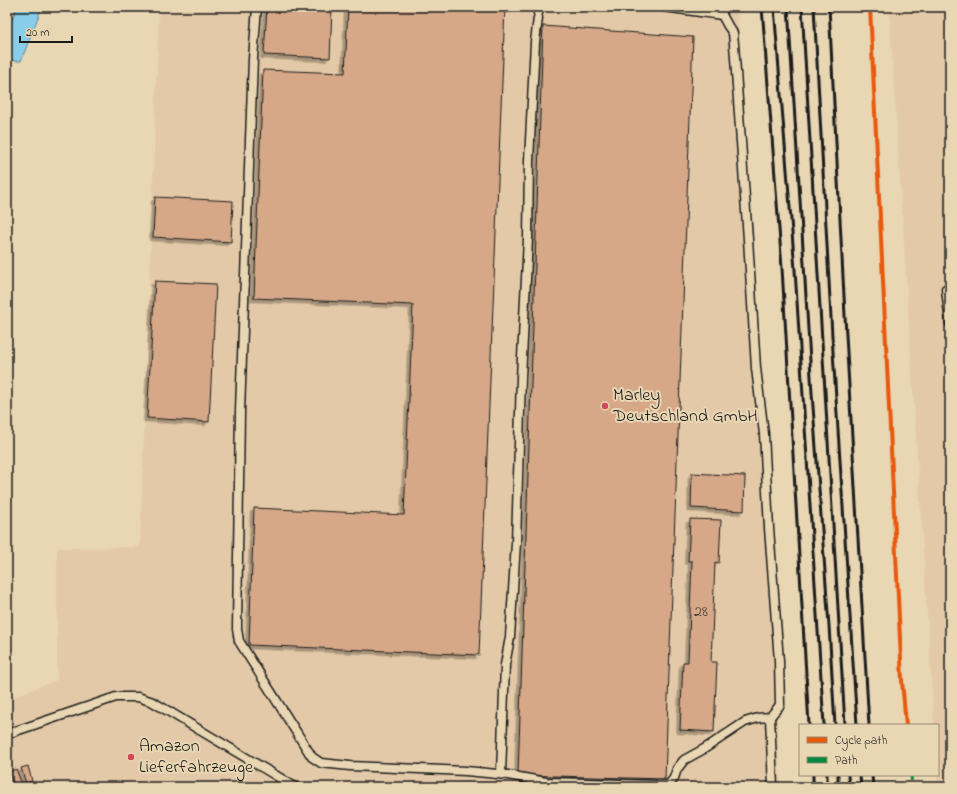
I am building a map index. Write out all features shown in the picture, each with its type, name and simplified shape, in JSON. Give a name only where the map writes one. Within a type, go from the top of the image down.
[{"type":"lane","points":[[257,7],[253,59],[240,411],[236,629],[240,641],[312,757],[321,763],[350,766],[466,771],[531,778],[546,782],[670,786],[677,769],[684,760],[704,749],[745,722],[758,718],[770,717]]},
{"type":"lane","points":[[664,7],[722,11],[733,33],[749,246],[756,368],[764,434],[769,528],[779,661],[780,705],[770,717],[773,787]]},
{"type":"lane","points":[[501,774],[505,665],[510,637],[516,543],[521,378],[528,239],[529,160],[535,42],[538,13]]},
{"type":"lane","points":[[950,288],[946,289],[950,323]]},
{"type":"lane","points":[[7,734],[116,697],[138,697],[153,702],[295,787]]},
{"type":"shaded area","points":[[159,7],[737,7],[781,787],[7,787],[7,699],[57,680],[57,548],[140,547]]},
{"type":"shaded area","points":[[889,7],[950,7],[950,787],[937,787],[937,776],[939,776],[939,724],[934,724]]},
{"type":"water","points":[[17,7],[42,7],[21,61],[15,61],[7,58],[7,33]]},
{"type":"building","points":[[267,7],[332,7],[330,58],[264,55]]},
{"type":"building","points":[[348,7],[505,7],[479,655],[249,645],[254,508],[404,515],[413,305],[254,298],[263,70],[345,73]]},
{"type":"building","name":"Marley Deutschland GmbH","points":[[543,26],[693,37],[665,779],[518,775]]},
{"type":"building","points":[[155,197],[233,201],[231,242],[153,237]]},
{"type":"building","points":[[155,281],[216,284],[209,422],[147,418]]},
{"type":"building","points":[[692,473],[745,476],[744,511],[691,508]]},
{"type":"building","points":[[690,519],[721,520],[719,563],[715,562],[711,662],[717,662],[714,732],[680,730],[683,662],[688,662],[692,561],[688,561]]},
{"type":"building","points":[[28,766],[32,781],[26,783],[21,768]]},
{"type":"building","points":[[16,769],[22,784],[14,786],[9,772]]},
{"type":"railway","points":[[762,7],[782,268],[809,724]]},
{"type":"railway","points":[[774,7],[795,270],[824,724]]},
{"type":"railway","points":[[788,7],[812,393],[835,724]]},
{"type":"railway","points":[[802,7],[845,724]]},
{"type":"railway","points":[[814,7],[832,336],[857,724]]},
{"type":"railway","points":[[829,7],[846,335],[869,724]]},
{"type":"railway","points":[[813,776],[813,787]]},
{"type":"railway","points":[[827,776],[827,787]]},
{"type":"railway","points":[[838,776],[838,787]]},
{"type":"railway","points":[[848,776],[849,787]]},
{"type":"railway","points":[[860,776],[861,787]]},
{"type":"railway","points":[[872,776],[873,787]]},
{"type":"marked path","points":[[911,776],[912,787]]},
{"type":"cycle path","points":[[870,7],[902,681],[906,724]]},
{"type":"place","name":"Marley Deutschland GmbH","points":[[605,406]]},
{"type":"place","name":"Amazon Lieferfahrzeuge","points":[[131,757]]}]
